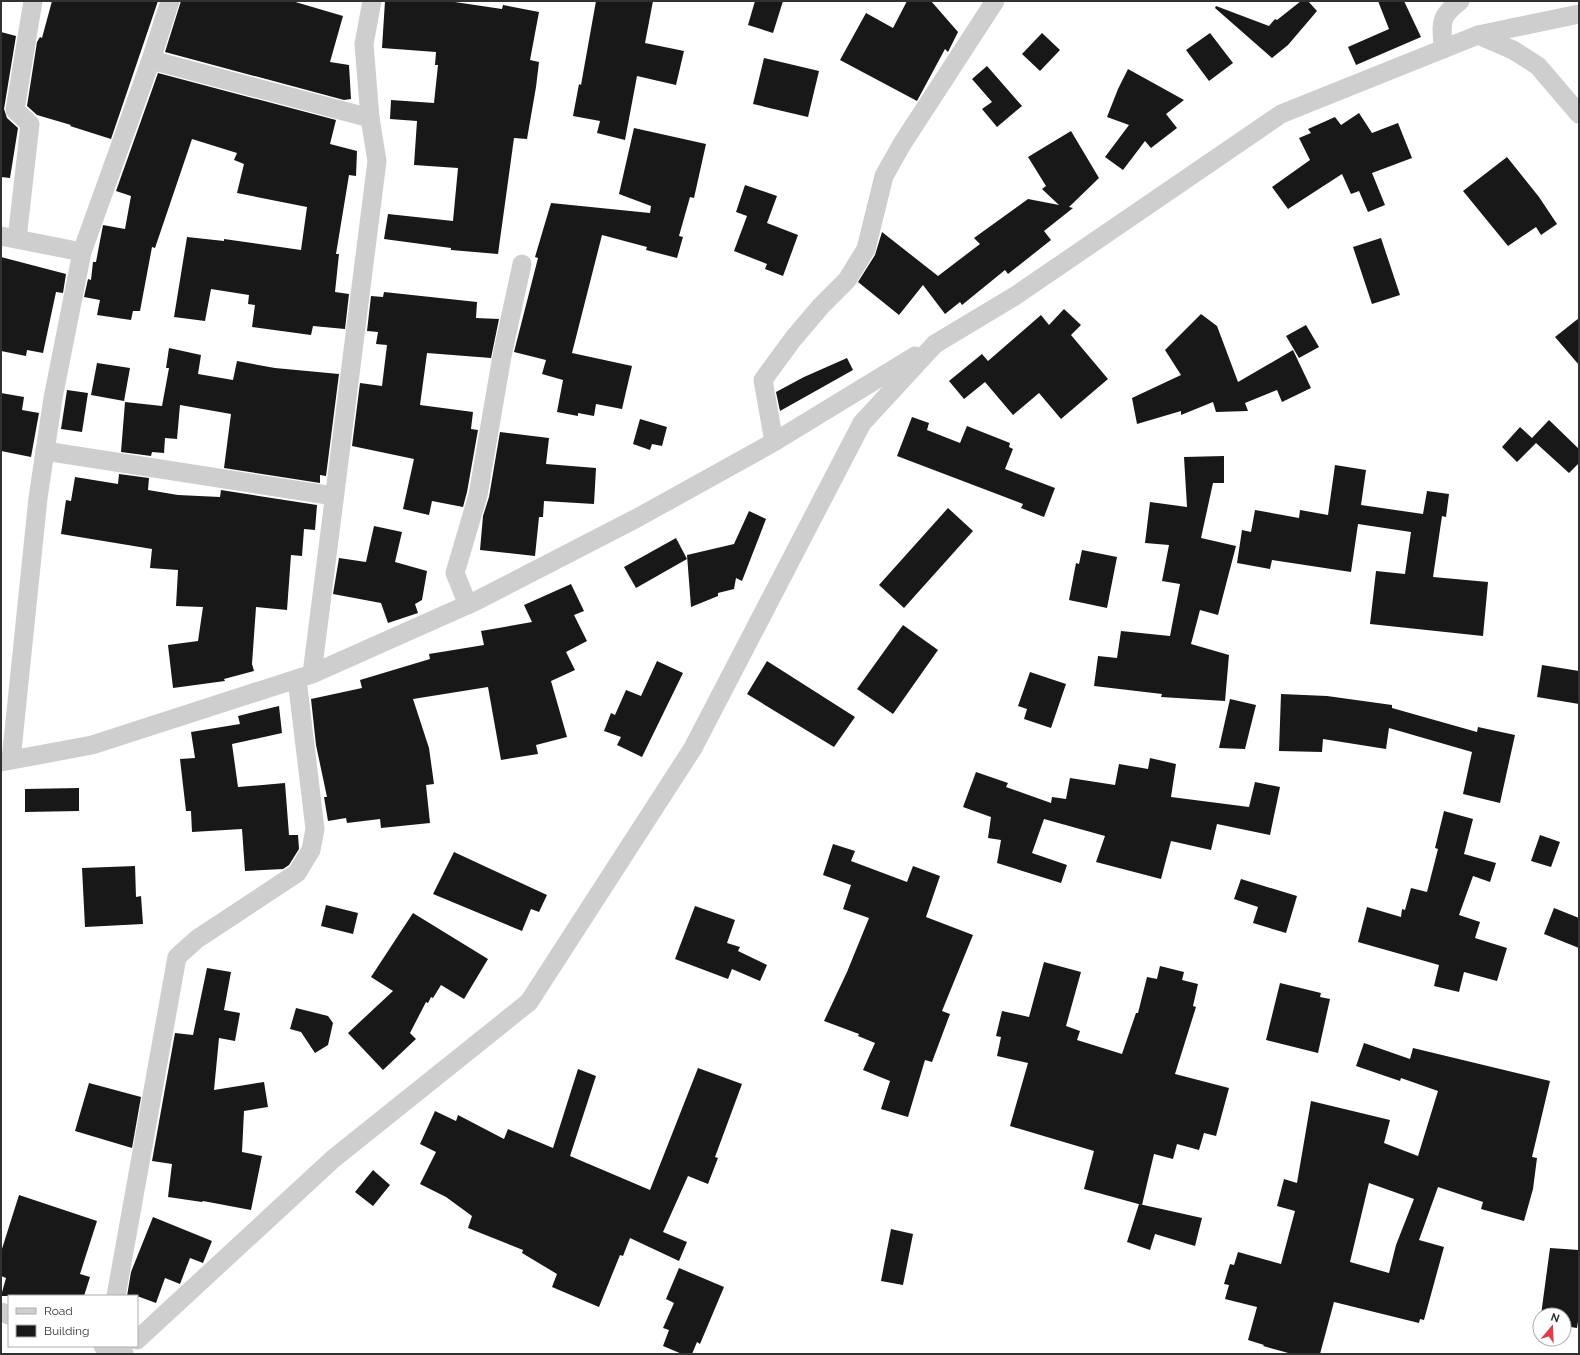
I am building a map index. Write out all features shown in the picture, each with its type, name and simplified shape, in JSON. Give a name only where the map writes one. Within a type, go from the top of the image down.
[{"type":"street","points":[[33,1],[8,108],[30,124],[9,238],[82,252]]},
{"type":"street","points":[[170,1],[152,60],[82,252],[53,398],[45,451],[6,761],[92,745],[304,676],[468,605],[637,518],[774,442],[1015,296],[1281,114],[1478,35],[1579,14]]},
{"type":"street","points":[[116,1295],[177,957],[197,939],[298,873],[311,850],[315,829],[304,676],[334,496],[378,161],[370,118],[364,44],[372,1]]},
{"type":"street","points":[[774,442],[763,380],[797,333],[847,280],[866,249],[884,176],[902,144],[995,1]]},
{"type":"street","points":[[1443,49],[1442,25],[1446,12],[1460,1]]},
{"type":"street","points":[[1478,35],[1513,50],[1538,66],[1579,114]]},
{"type":"street","points":[[152,60],[370,118]]},
{"type":"street","points":[[468,605],[455,572],[478,495],[502,356],[522,264]]},
{"type":"street","points":[[138,1330],[333,1159],[529,1002],[693,748],[862,423],[935,344]]},
{"type":"street","points":[[45,451],[334,496]]},
{"type":"building","points":[[52,1],[158,1],[111,139],[37,115],[27,106],[37,42],[40,37],[42,38]]},
{"type":"building","points":[[181,1],[292,1],[343,16],[330,62],[349,65],[351,99],[344,100],[165,52]]},
{"type":"building","points":[[385,1],[448,1],[502,9],[503,5],[539,12],[530,60],[539,62],[536,87],[527,139],[514,138],[498,254],[451,250],[451,248],[384,239],[388,214],[453,221],[458,168],[414,165],[417,121],[390,119],[391,100],[434,103],[438,65],[435,65],[436,52],[382,48]]},
{"type":"building","points":[[596,1],[653,1],[645,43],[684,51],[676,85],[637,76],[625,140],[597,133],[600,121],[573,116],[579,84],[581,85]]},
{"type":"building","points":[[755,1],[783,1],[773,33],[748,25]]},
{"type":"building","points":[[907,1],[931,1],[958,32],[948,52],[945,49],[917,101],[840,60],[866,13],[893,28]]},
{"type":"building","points":[[1301,1],[1308,1],[1317,11],[1288,45],[1272,58],[1215,8],[1216,6],[1269,26],[1275,19],[1277,20]]},
{"type":"building","points":[[1378,1],[1404,1],[1421,37],[1356,65],[1348,47],[1389,29]]},
{"type":"building","points":[[1,32],[16,36],[4,109],[7,118],[18,128],[10,178],[1,177]]},
{"type":"building","points":[[1042,33],[1060,50],[1040,71],[1022,54]]},
{"type":"building","points":[[1210,33],[1233,63],[1209,81],[1186,50]]},
{"type":"building","points":[[764,58],[819,71],[808,117],[753,104]]},
{"type":"building","points":[[987,66],[1022,106],[997,127],[982,109],[992,102],[972,79]]},
{"type":"building","points":[[1128,69],[1184,100],[1166,114],[1177,128],[1151,148],[1145,141],[1123,170],[1105,157],[1129,125],[1107,117]]},
{"type":"building","points":[[158,73],[336,120],[330,144],[357,151],[356,176],[349,175],[336,254],[339,254],[335,292],[349,294],[345,329],[313,326],[311,335],[252,327],[255,305],[248,304],[249,295],[211,289],[205,321],[174,317],[187,237],[224,241],[224,239],[301,250],[307,207],[237,193],[244,164],[234,160],[237,153],[192,139],[155,248],[152,247],[140,311],[133,311],[131,320],[97,315],[100,300],[84,297],[88,279],[91,280],[93,262],[96,262],[103,225],[125,229],[131,196],[116,191]]},
{"type":"building","points":[[1359,113],[1372,133],[1398,123],[1412,158],[1372,173],[1385,205],[1368,212],[1359,191],[1351,194],[1342,174],[1288,209],[1272,187],[1310,160],[1299,138],[1311,133],[1308,129],[1335,117],[1341,125]]},
{"type":"building","points":[[634,128],[706,144],[694,198],[690,197],[679,236],[683,237],[677,258],[646,250],[647,247],[602,235],[572,353],[632,366],[622,409],[596,404],[594,416],[578,413],[578,416],[557,412],[563,380],[542,374],[546,360],[514,352],[538,258],[535,257],[551,203],[650,213],[651,206],[619,194]]},
{"type":"building","points":[[1071,131],[1099,178],[1069,207],[1073,208],[1044,231],[1051,240],[1008,274],[1005,270],[962,305],[960,302],[945,314],[923,285],[899,315],[858,282],[875,255],[882,232],[938,276],[980,244],[974,238],[1028,199],[1059,205],[1042,189],[1046,186],[1028,157]]},
{"type":"building","points":[[1507,157],[1539,197],[1557,224],[1541,235],[1536,227],[1508,246],[1463,191]]},
{"type":"building","points":[[745,185],[777,196],[767,223],[798,235],[783,276],[765,269],[767,264],[734,251],[747,216],[736,212]]},
{"type":"building","points":[[1381,238],[1400,295],[1372,304],[1353,247]]},
{"type":"building","points":[[1,257],[66,274],[63,293],[56,292],[43,353],[27,350],[26,356],[1,351]]},
{"type":"building","points":[[384,292],[477,302],[476,318],[499,319],[491,358],[427,353],[420,405],[473,412],[471,429],[478,430],[463,507],[432,501],[429,515],[403,509],[414,459],[352,446],[360,383],[382,386],[387,345],[376,344],[378,332],[367,331],[371,296],[383,297]]},
{"type":"building","points":[[1064,309],[1081,325],[1071,335],[1108,379],[1061,419],[1039,393],[1013,415],[985,382],[964,399],[949,381],[982,354],[988,361],[1041,315],[1049,325]]},
{"type":"building","points":[[1201,314],[1217,326],[1238,382],[1293,350],[1311,388],[1282,402],[1277,390],[1245,403],[1248,411],[1216,412],[1213,402],[1181,415],[1181,411],[1137,424],[1132,398],[1181,375],[1165,350]]},
{"type":"building","points":[[1579,318],[1579,365],[1555,337]]},
{"type":"building","points":[[1306,325],[1319,347],[1299,358],[1286,336]]},
{"type":"building","points":[[169,348],[201,355],[198,374],[233,380],[237,361],[275,368],[339,374],[326,476],[320,475],[320,483],[224,468],[231,414],[180,405],[177,439],[165,438],[164,453],[152,452],[151,456],[121,452],[125,402],[162,406],[169,368],[166,368]]},
{"type":"building","points":[[847,358],[853,370],[780,411],[776,392],[804,377]]},
{"type":"building","points":[[97,363],[130,368],[124,401],[91,395]]},
{"type":"building","points":[[67,390],[88,393],[82,432],[61,429]]},
{"type":"building","points":[[1,393],[24,397],[22,410],[39,413],[31,457],[1,451]]},
{"type":"building","points":[[912,417],[929,423],[927,430],[960,443],[967,426],[1010,443],[1009,447],[1013,449],[1005,469],[1055,488],[1044,517],[1021,508],[1023,504],[897,456]]},
{"type":"building","points":[[640,419],[667,427],[662,446],[652,444],[650,450],[633,444]]},
{"type":"building","points":[[1549,420],[1579,449],[1579,463],[1569,473],[1536,443],[1517,462],[1502,447],[1520,427],[1532,438]]},
{"type":"building","points":[[500,432],[549,438],[546,464],[596,468],[594,504],[544,501],[543,517],[539,517],[535,556],[480,550],[483,516],[489,497]]},
{"type":"building","points":[[1224,456],[1224,483],[1213,483],[1201,538],[1236,546],[1218,615],[1200,610],[1191,644],[1229,655],[1225,701],[1161,697],[1162,694],[1094,686],[1098,656],[1117,658],[1121,631],[1170,636],[1180,584],[1162,581],[1169,545],[1145,543],[1150,502],[1187,507],[1184,457]]},
{"type":"building","points":[[1335,465],[1366,470],[1361,505],[1423,514],[1427,491],[1449,494],[1446,517],[1442,516],[1433,577],[1488,582],[1483,636],[1370,624],[1376,571],[1405,574],[1411,532],[1358,524],[1351,572],[1272,560],[1270,569],[1237,563],[1242,530],[1251,532],[1255,510],[1299,518],[1300,510],[1328,515]]},
{"type":"building","points":[[119,474],[149,478],[148,490],[178,495],[220,497],[221,490],[317,505],[315,530],[304,529],[302,556],[291,555],[287,610],[256,607],[252,664],[254,671],[224,679],[225,681],[173,688],[168,645],[198,641],[203,607],[176,606],[178,570],[150,568],[152,549],[61,534],[66,500],[71,501],[75,477],[118,484]]},
{"type":"building","points":[[948,508],[973,531],[904,608],[879,585]]},
{"type":"building","points":[[749,511],[766,519],[742,581],[736,578],[734,589],[718,593],[718,596],[691,607],[687,555],[734,544]]},
{"type":"building","points":[[374,526],[402,532],[395,562],[427,571],[422,600],[415,604],[418,613],[388,623],[381,603],[333,594],[339,558],[366,562]]},
{"type":"building","points":[[676,538],[687,559],[636,588],[624,567]]},
{"type":"building","points":[[1082,550],[1117,557],[1107,608],[1069,600],[1076,563],[1079,564]]},
{"type":"building","points":[[571,584],[584,611],[574,615],[587,641],[566,652],[575,670],[551,681],[567,737],[536,745],[538,754],[501,760],[488,687],[413,699],[429,748],[434,784],[426,785],[430,823],[381,828],[380,819],[347,823],[346,818],[328,821],[324,797],[327,797],[316,745],[311,699],[362,688],[360,680],[430,659],[429,654],[484,645],[481,631],[532,622],[524,605]]},
{"type":"building","points":[[903,625],[938,650],[893,714],[857,689]]},
{"type":"building","points":[[657,661],[683,673],[642,757],[617,745],[621,737],[604,731],[611,713],[615,715],[626,690],[641,696]]},
{"type":"building","points":[[767,661],[855,717],[834,747],[747,694]]},
{"type":"building","points":[[1542,665],[1579,671],[1579,704],[1537,697]]},
{"type":"building","points":[[1030,672],[1066,684],[1051,728],[1024,719],[1027,709],[1018,706]]},
{"type":"building","points":[[1281,694],[1327,696],[1392,705],[1392,708],[1477,732],[1478,727],[1515,735],[1500,803],[1463,794],[1472,752],[1389,728],[1386,749],[1323,739],[1322,752],[1279,751]]},
{"type":"building","points":[[1230,699],[1256,705],[1245,749],[1219,748]]},
{"type":"building","points":[[279,706],[282,733],[232,744],[238,787],[285,783],[289,835],[298,835],[299,849],[289,865],[283,869],[245,871],[242,829],[192,832],[191,811],[186,811],[180,759],[195,758],[191,732],[240,724],[238,716]]},
{"type":"building","points":[[1150,758],[1176,764],[1171,797],[1249,807],[1255,782],[1280,787],[1270,835],[1217,824],[1211,850],[1171,841],[1161,879],[1096,862],[1105,836],[1044,819],[1032,853],[1067,865],[1061,883],[997,863],[1001,840],[988,838],[991,817],[963,807],[976,772],[1008,783],[1006,787],[1051,803],[1052,797],[1066,799],[1070,778],[1115,785],[1119,764],[1148,769]]},
{"type":"building","points":[[79,788],[79,811],[25,812],[25,789]]},
{"type":"building","points":[[1444,811],[1473,819],[1464,854],[1496,863],[1490,882],[1473,876],[1459,915],[1480,922],[1475,938],[1507,948],[1497,981],[1464,972],[1459,992],[1434,986],[1439,965],[1358,942],[1367,907],[1401,917],[1402,909],[1405,910],[1411,888],[1427,892],[1438,849],[1435,848]]},
{"type":"building","points":[[1540,835],[1560,842],[1551,867],[1531,861]]},
{"type":"building","points":[[833,844],[855,851],[851,861],[907,882],[913,866],[940,876],[926,917],[973,935],[942,1011],[950,1014],[932,1062],[925,1060],[908,1117],[881,1109],[890,1081],[863,1070],[875,1043],[858,1036],[859,1034],[824,1021],[847,972],[869,918],[843,909],[851,885],[823,875]]},
{"type":"building","points":[[454,852],[547,895],[539,912],[531,909],[522,931],[433,894]]},
{"type":"building","points":[[135,866],[136,897],[141,896],[143,924],[85,927],[82,868]]},
{"type":"building","points":[[1241,879],[1297,896],[1286,933],[1253,923],[1258,907],[1234,899]]},
{"type":"building","points":[[326,905],[358,913],[353,934],[321,926]]},
{"type":"building","points":[[695,906],[735,920],[727,943],[740,947],[738,951],[767,965],[760,981],[732,969],[728,979],[675,959]]},
{"type":"building","points":[[1554,908],[1579,918],[1579,948],[1544,934]]},
{"type":"building","points":[[413,913],[488,959],[464,999],[441,985],[433,998],[431,997],[428,1003],[426,1002],[410,1033],[416,1039],[383,1070],[348,1033],[393,991],[371,977]]},
{"type":"building","points":[[1044,962],[1081,972],[1066,1026],[1080,1031],[1077,1040],[1122,1054],[1136,1013],[1138,1013],[1147,977],[1157,979],[1160,966],[1184,972],[1182,980],[1198,984],[1193,1006],[1196,1007],[1175,1074],[1229,1088],[1216,1136],[1204,1133],[1199,1150],[1177,1144],[1173,1159],[1154,1154],[1142,1205],[1084,1189],[1094,1151],[1010,1126],[1028,1063],[997,1056],[1001,1037],[996,1036],[1002,1011],[1029,1017]]},
{"type":"building","points":[[207,968],[231,972],[224,1010],[240,1013],[235,1041],[219,1038],[214,1090],[264,1082],[268,1107],[244,1111],[242,1152],[262,1156],[251,1210],[203,1201],[168,1197],[172,1164],[152,1161],[175,1033],[193,1035]]},
{"type":"building","points":[[1280,983],[1321,993],[1320,997],[1330,999],[1318,1053],[1266,1040]]},
{"type":"building","points":[[296,1008],[328,1016],[333,1023],[328,1045],[315,1053],[301,1032],[290,1029]]},
{"type":"building","points":[[1364,1043],[1410,1059],[1413,1048],[1550,1081],[1532,1157],[1537,1158],[1533,1189],[1524,1221],[1481,1209],[1483,1202],[1438,1187],[1419,1240],[1444,1247],[1424,1320],[1420,1319],[1419,1323],[1334,1302],[1320,1354],[1292,1354],[1263,1346],[1264,1345],[1248,1340],[1257,1307],[1225,1299],[1229,1285],[1224,1284],[1230,1264],[1234,1265],[1238,1252],[1281,1264],[1295,1211],[1277,1206],[1284,1179],[1297,1183],[1311,1101],[1390,1120],[1384,1143],[1418,1156],[1438,1091],[1401,1078],[1400,1081],[1356,1066]],"holes":[[[1369,1183],[1414,1199],[1396,1245],[1389,1273],[1350,1262]]]},
{"type":"building","points":[[698,1068],[742,1084],[715,1157],[718,1158],[708,1184],[688,1176],[663,1232],[687,1242],[679,1261],[630,1238],[623,1256],[620,1255],[599,1307],[552,1287],[557,1274],[522,1253],[523,1250],[468,1228],[472,1216],[446,1197],[420,1184],[436,1152],[420,1144],[435,1111],[456,1121],[458,1115],[504,1139],[508,1129],[553,1148],[578,1069],[596,1076],[570,1156],[650,1190]]},
{"type":"building","points":[[89,1083],[141,1097],[132,1148],[75,1131]]},
{"type":"building","points":[[373,1170],[390,1185],[373,1206],[355,1192]]},
{"type":"building","points":[[19,1195],[97,1221],[80,1274],[90,1277],[84,1295],[1,1296],[6,1278],[1,1276],[1,1252]]},
{"type":"building","points":[[1139,1204],[1202,1218],[1195,1246],[1155,1234],[1150,1250],[1127,1242]]},
{"type":"building","points":[[153,1217],[212,1241],[203,1263],[190,1258],[180,1284],[165,1278],[156,1303],[138,1296],[138,1295],[127,1295],[131,1272]]},
{"type":"building","points":[[891,1229],[913,1234],[903,1285],[881,1281]]},
{"type":"building","points":[[1550,1248],[1579,1250],[1579,1315],[1577,1328],[1572,1327],[1572,1307],[1542,1307]]},
{"type":"building","points":[[679,1268],[724,1287],[700,1344],[697,1342],[692,1354],[682,1354],[663,1346],[669,1330],[663,1328],[674,1303],[666,1299]]}]
